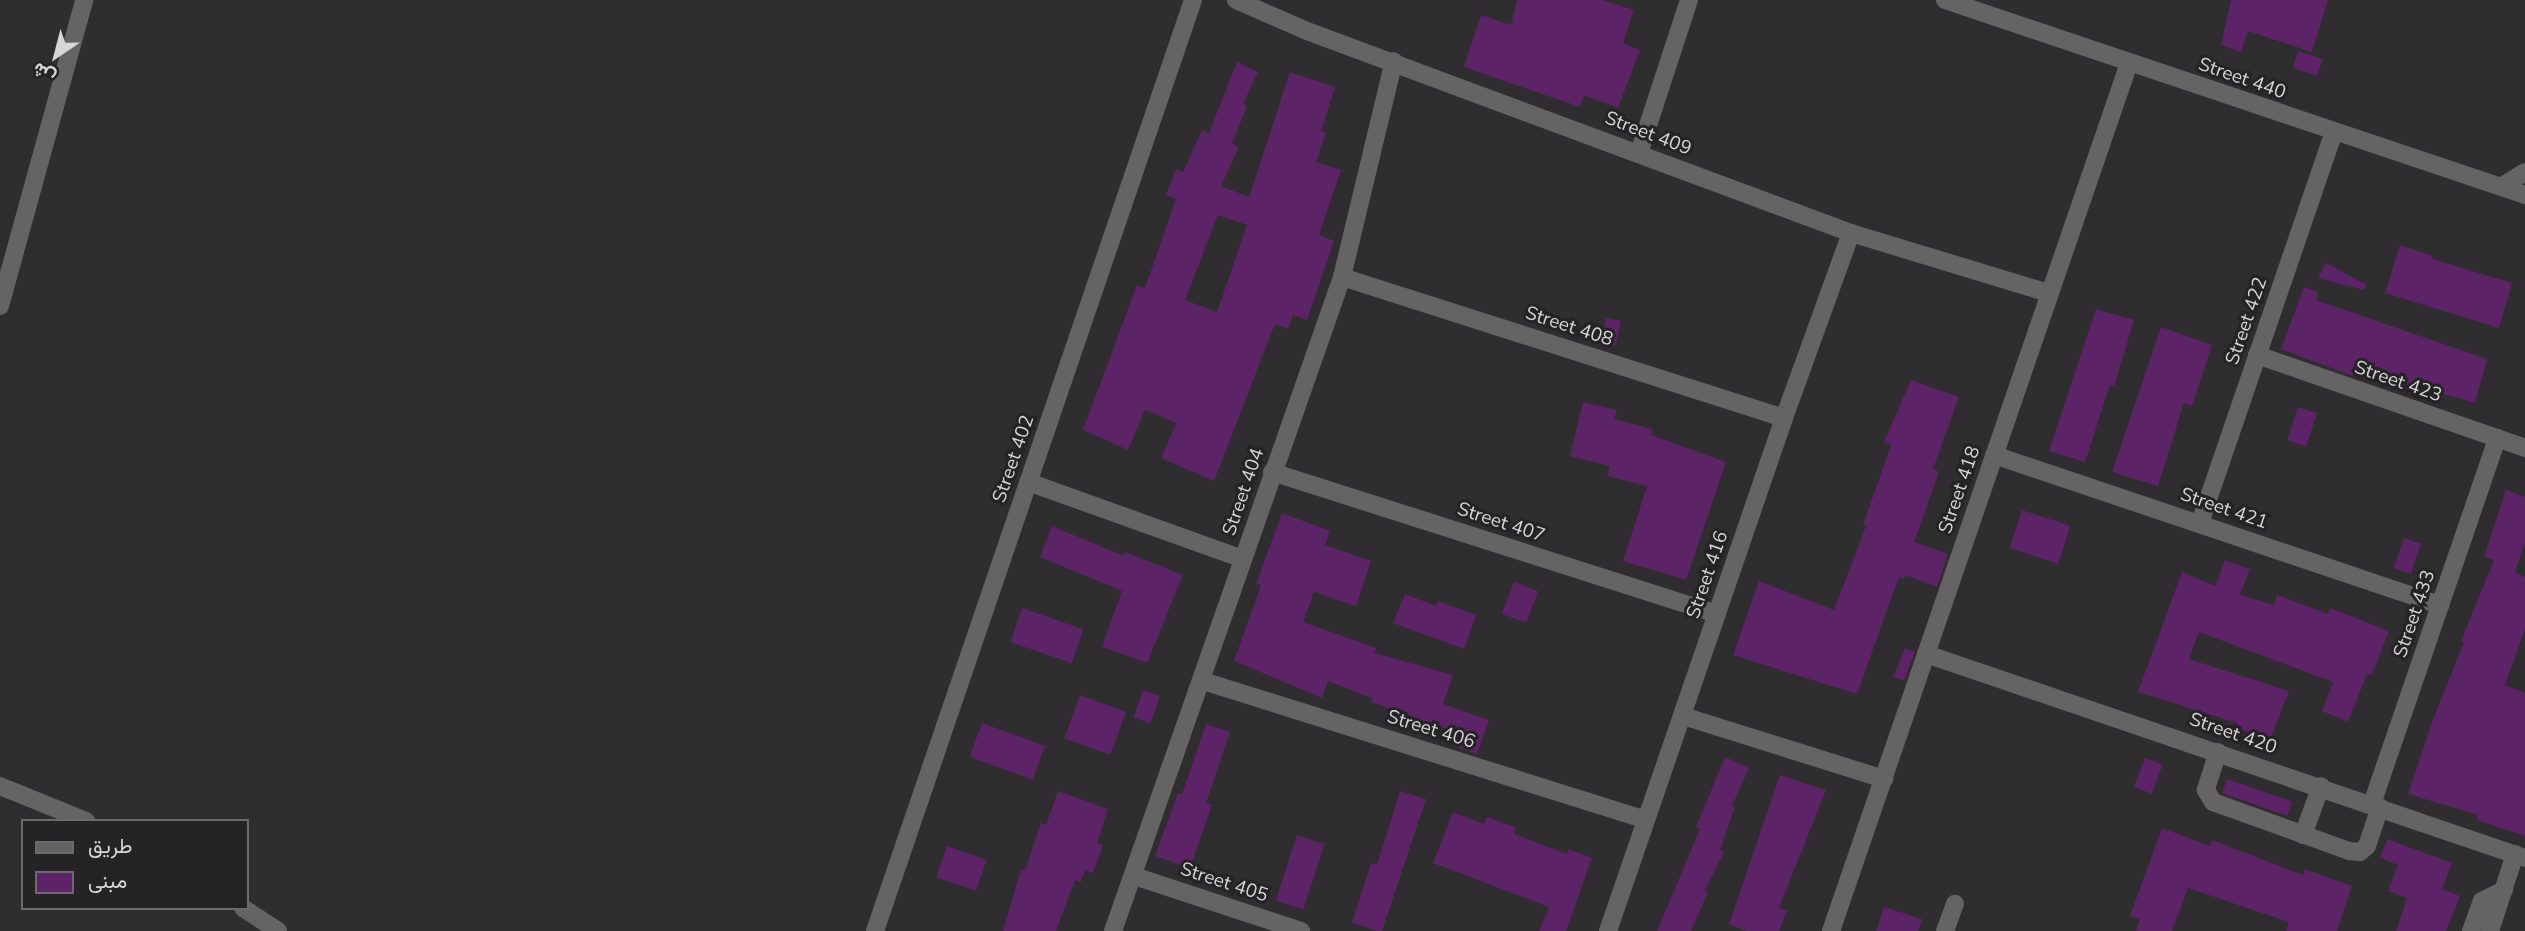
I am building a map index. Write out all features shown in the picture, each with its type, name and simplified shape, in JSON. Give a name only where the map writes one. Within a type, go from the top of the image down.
[{"type":"street","points":[[0,306],[84,0]]},
{"type":"street","name":"Street 402","points":[[875,931],[1193,0]]},
{"type":"street","name":"Street 409","points":[[1236,0],[1297,27],[1851,233],[2049,293]]},
{"type":"street","points":[[1639,153],[1689,0]]},
{"type":"street","name":"Street 440","points":[[1951,1],[2525,195]]},
{"type":"street","name":"Street 404","points":[[1113,931],[1203,681],[1272,472],[1342,277],[1394,61]]},
{"type":"street","name":"Street 418","points":[[1831,931],[2129,63]]},
{"type":"street","name":"Street 422","points":[[2200,523],[2334,132]]},
{"type":"street","points":[[2501,187],[2525,172]]},
{"type":"street","name":"Street 416","points":[[1608,931],[1784,418],[1851,233]]},
{"type":"street","name":"Street 408","points":[[1342,277],[1784,418]]},
{"type":"street","name":"Street 423","points":[[2258,355],[2525,448]]},
{"type":"street","name":"Street 433","points":[[2303,835],[2350,851],[2360,852],[2367,846],[2376,805],[2497,438]]},
{"type":"street","name":"Street 421","points":[[1994,455],[2440,605]]},
{"type":"street","name":"Street 407","points":[[1272,472],[1717,614]]},
{"type":"street","points":[[1028,482],[1243,559]]},
{"type":"street","name":"Street 420","points":[[1926,654],[2321,786],[2520,856]]},
{"type":"street","name":"Street 406","points":[[1203,681],[1646,820]]},
{"type":"street","points":[[1683,716],[1884,779]]},
{"type":"street","points":[[2218,752],[2206,790],[2213,802],[2303,835],[2321,786]]},
{"type":"street","points":[[0,786],[81,819]]},
{"type":"street","points":[[2490,931],[2504,890],[2520,856]]},
{"type":"street","name":"Street 405","points":[[1134,876],[1301,931]]},
{"type":"street","points":[[2471,931],[2482,901],[2504,890]]},
{"type":"street","points":[[1945,931],[1955,904]]},
{"type":"street","points":[[246,910],[278,931]]},
{"type":"building","points":[[1517,0],[1602,0],[1634,10],[1623,43],[1640,50],[1618,108],[1584,95],[1580,107],[1464,67],[1481,15],[1511,25]]},
{"type":"building","points":[[2231,0],[2328,0],[2312,52],[2248,31],[2241,52],[2221,45]]},
{"type":"building","points":[[2298,51],[2323,59],[2317,76],[2292,68]]},
{"type":"building","points":[[1237,62],[1258,72],[1243,104],[1247,106],[1232,144],[1239,147],[1221,186],[1249,197],[1290,72],[1335,87],[1321,131],[1326,133],[1316,162],[1341,170],[1319,235],[1334,241],[1307,320],[1293,315],[1288,329],[1275,324],[1214,481],[1161,458],[1176,423],[1145,410],[1128,450],[1083,430],[1137,285],[1145,288],[1176,199],[1166,195],[1176,169],[1183,172],[1202,130],[1209,133]],"holes":[[[1218,215],[1247,225],[1217,312],[1185,300]]]},
{"type":"building","points":[[2400,245],[2433,256],[2432,259],[2512,283],[2499,328],[2385,293]]},
{"type":"building","points":[[2326,263],[2367,285],[2364,290],[2318,278]]},
{"type":"building","points":[[2304,287],[2318,292],[2316,300],[2487,359],[2475,403],[2437,392],[2435,395],[2355,369],[2353,376],[2281,349]]},
{"type":"building","points":[[2096,309],[2134,320],[2114,386],[2110,385],[2085,462],[2049,451]]},
{"type":"building","points":[[1606,318],[1621,321],[1616,345],[1601,343]]},
{"type":"building","points":[[2161,327],[2212,345],[2192,406],[2184,403],[2158,486],[2112,472]]},
{"type":"building","points":[[1911,380],[1959,397],[1933,469],[1939,472],[1914,542],[1948,554],[1937,587],[1905,575],[1904,579],[1899,577],[1857,694],[1733,655],[1759,581],[1834,610],[1866,526],[1863,525],[1891,445],[1884,442]]},
{"type":"building","points":[[1583,402],[1617,410],[1614,419],[1652,429],[1651,435],[1726,462],[1686,580],[1623,561],[1647,486],[1607,476],[1610,466],[1570,456]]},
{"type":"building","points":[[2298,407],[2317,413],[2306,446],[2287,440]]},
{"type":"building","points":[[2506,490],[2525,497],[2525,542],[2515,572],[2525,577],[2525,629],[2505,685],[2525,693],[2525,836],[2477,820],[2478,815],[2408,794],[2432,722],[2464,642],[2461,641],[2494,560],[2484,556]]},
{"type":"building","points":[[2022,510],[2071,526],[2058,564],[2010,548]]},
{"type":"building","points":[[1282,513],[1330,531],[1325,545],[1371,561],[1356,606],[1314,592],[1303,622],[1376,648],[1374,653],[1453,675],[1443,704],[1489,720],[1477,754],[1456,746],[1460,734],[1371,702],[1372,698],[1328,681],[1322,698],[1234,661],[1261,585],[1256,584]]},
{"type":"building","points":[[1052,526],[1124,556],[1125,552],[1183,575],[1147,663],[1102,647],[1122,591],[1040,557]]},
{"type":"building","points":[[2404,538],[2421,544],[2411,574],[2394,568]]},
{"type":"building","points":[[2225,560],[2250,569],[2240,595],[2274,605],[2277,595],[2328,614],[2330,608],[2389,631],[2372,675],[2367,674],[2348,722],[2322,711],[2333,682],[2199,632],[2189,659],[2289,691],[2270,740],[2235,727],[2237,723],[2138,692],[2182,572],[2215,586]]},
{"type":"building","points":[[1514,582],[1538,591],[1526,623],[1502,614]]},
{"type":"building","points":[[1405,594],[1436,606],[1438,601],[1476,615],[1464,649],[1393,623]]},
{"type":"building","points":[[1022,608],[1083,629],[1072,663],[1010,642]]},
{"type":"building","points":[[1905,648],[1915,652],[1904,681],[1893,677]]},
{"type":"building","points":[[1143,690],[1160,696],[1151,723],[1134,717]]},
{"type":"building","points":[[1080,695],[1126,712],[1110,755],[1064,738]]},
{"type":"building","points":[[982,723],[1045,746],[1033,780],[970,757]]},
{"type":"building","points":[[1206,724],[1230,732],[1206,803],[1212,805],[1190,868],[1155,856],[1178,793],[1182,794]]},
{"type":"building","points":[[1725,757],[1749,768],[1732,806],[1735,807],[1720,850],[1724,852],[1705,890],[1708,892],[1691,931],[1657,931],[1700,829],[1696,827]]},
{"type":"building","points":[[2145,758],[2163,765],[2152,794],[2134,787]]},
{"type":"building","points":[[1780,775],[1826,790],[1779,908],[1787,911],[1779,931],[1746,931],[1729,924]]},
{"type":"building","points":[[2227,779],[2292,801],[2287,816],[2222,793]]},
{"type":"building","points":[[1058,791],[1108,809],[1097,843],[1103,845],[1093,873],[1085,870],[1081,882],[1075,880],[1056,931],[1003,931],[1021,869],[1025,870],[1041,823],[1046,825]]},
{"type":"building","points":[[1400,791],[1426,799],[1382,931],[1377,931],[1352,923],[1371,863],[1377,865]]},
{"type":"building","points":[[1453,812],[1484,824],[1487,817],[1516,828],[1514,834],[1567,854],[1568,849],[1592,858],[1566,931],[1539,931],[1549,907],[1433,863]]},
{"type":"building","points":[[2162,828],[2210,846],[2212,840],[2303,875],[2305,869],[2352,886],[2337,931],[2286,931],[2289,922],[2188,888],[2172,931],[2136,931],[2140,919],[2130,916]]},
{"type":"building","points":[[1297,835],[1325,844],[1303,910],[1276,901]]},
{"type":"building","points":[[2387,839],[2452,863],[2442,889],[2460,896],[2446,931],[2396,931],[2407,898],[2388,891],[2398,865],[2380,858]]},
{"type":"building","points":[[947,846],[987,860],[976,891],[936,877]]},
{"type":"building","points":[[1884,907],[1922,919],[1918,931],[1876,931]]}]
